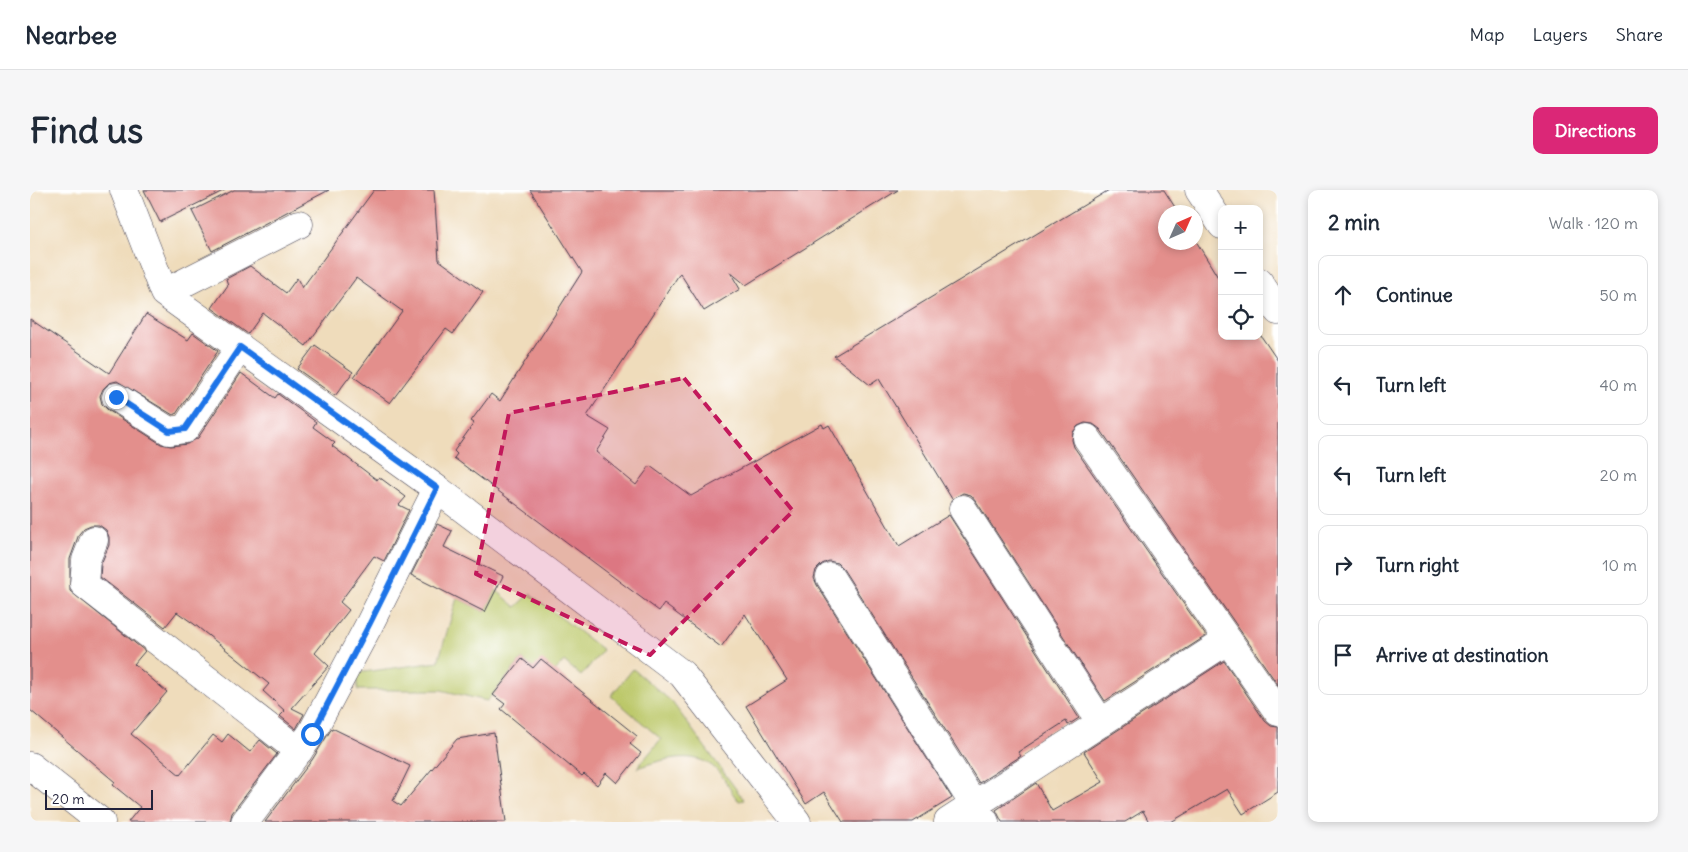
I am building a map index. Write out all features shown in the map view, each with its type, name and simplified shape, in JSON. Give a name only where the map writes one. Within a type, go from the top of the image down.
[{"type":"street","points":[[124,190],[164,293],[437,488],[682,674],[797,822]]},
{"type":"street","points":[[1199,190],[1218,219]]},
{"type":"street","points":[[164,293],[299,224]]},
{"type":"street","points":[[1263,288],[1278,311]]},
{"type":"street","points":[[116,397],[169,431],[185,429],[240,347]]},
{"type":"street","points":[[1087,438],[1278,712]]},
{"type":"street","points":[[245,822],[312,734],[437,488]]},
{"type":"street","points":[[963,509],[1101,723]]},
{"type":"street","points":[[94,540],[86,560],[84,584],[299,751]]},
{"type":"street","points":[[830,577],[979,813]]},
{"type":"street","points":[[948,822],[979,813],[1101,723],[1228,640]]},
{"type":"street","points":[[30,766],[100,822]]},
{"type":"highlighted area","points":[[684,378],[793,511],[650,655],[476,574],[509,413]]},
{"type":"green space","points":[[496,590],[516,607],[530,594],[603,650],[581,676],[564,661],[555,671],[533,668],[522,659],[487,701],[441,690],[358,690],[356,673],[438,662],[457,598],[485,612]]},
{"type":"green space","points":[[633,669],[672,702],[744,800],[739,801],[721,775],[712,766],[703,761],[692,758],[670,759],[637,768],[661,739],[611,696]]},
{"type":"building","points":[[144,190],[225,190],[160,222]]},
{"type":"building","points":[[234,190],[329,190],[212,251],[192,211]]},
{"type":"building","points":[[374,190],[434,190],[439,260],[483,292],[453,334],[446,329],[390,403],[354,377],[402,311],[356,278],[306,346],[263,313],[248,334],[212,308],[228,285],[226,279],[250,266],[286,293],[297,278],[302,288]]},
{"type":"building","points":[[530,190],[898,190],[746,285],[730,272],[740,289],[704,311],[680,273],[587,416],[610,430],[596,452],[636,485],[650,466],[691,496],[822,424],[824,428],[829,425],[899,546],[949,515],[1079,718],[1068,725],[1066,721],[1018,752],[1021,756],[979,783],[843,569],[837,563],[829,561],[822,564],[816,570],[814,578],[817,585],[952,798],[913,822],[843,822],[824,792],[806,804],[746,706],[787,680],[745,614],[721,647],[664,604],[659,611],[454,458],[457,454],[454,451],[474,423],[471,421],[491,394],[500,401],[582,272]]},
{"type":"building","points":[[1109,190],[1164,190],[1174,205],[1158,205],[1158,250],[1201,250],[1218,277],[1218,340],[1263,339],[1278,361],[1278,685],[1100,429],[1093,424],[1085,423],[1078,426],[1073,432],[1072,440],[1074,447],[1206,636],[1105,701],[976,501],[971,495],[963,493],[952,499],[879,379],[870,385],[834,356]]},
{"type":"building","points":[[146,314],[188,340],[193,333],[218,351],[176,414],[173,415],[117,381],[109,383],[103,389],[100,396],[102,404],[108,410],[161,444],[171,446],[187,444],[198,438],[241,373],[275,398],[278,394],[316,422],[313,427],[335,443],[332,446],[377,480],[379,477],[406,497],[399,505],[409,510],[384,561],[374,556],[340,602],[349,610],[315,653],[329,666],[292,708],[304,714],[296,729],[280,716],[285,711],[263,691],[269,684],[194,624],[177,612],[165,627],[100,577],[101,564],[109,545],[109,537],[106,530],[99,525],[91,525],[84,528],[79,534],[70,559],[70,591],[145,651],[134,664],[167,692],[131,734],[180,775],[213,735],[222,742],[228,734],[250,752],[260,740],[277,754],[232,813],[230,822],[128,822],[140,807],[113,785],[115,782],[30,710],[30,319],[109,373]]},
{"type":"building","points":[[315,345],[353,372],[335,396],[297,369]]},
{"type":"building","points":[[437,524],[452,531],[444,547],[503,576],[485,612],[411,575]]},
{"type":"building","points":[[522,659],[533,668],[541,659],[637,736],[630,744],[641,753],[617,783],[606,773],[597,785],[584,774],[582,776],[501,709],[505,704],[493,695]]},
{"type":"building","points":[[1224,661],[1265,721],[1271,726],[1278,727],[1278,792],[1243,814],[1227,789],[1171,822],[1149,822],[1143,811],[1125,822],[1002,822],[996,810],[1036,783],[1052,811],[1103,782],[1084,752]]},
{"type":"building","points":[[332,728],[410,766],[393,801],[401,806],[457,739],[494,733],[506,822],[265,822],[312,760]]},
{"type":"route","points":[[116,397],[169,431],[185,429],[240,347],[437,488],[312,734]]}]
